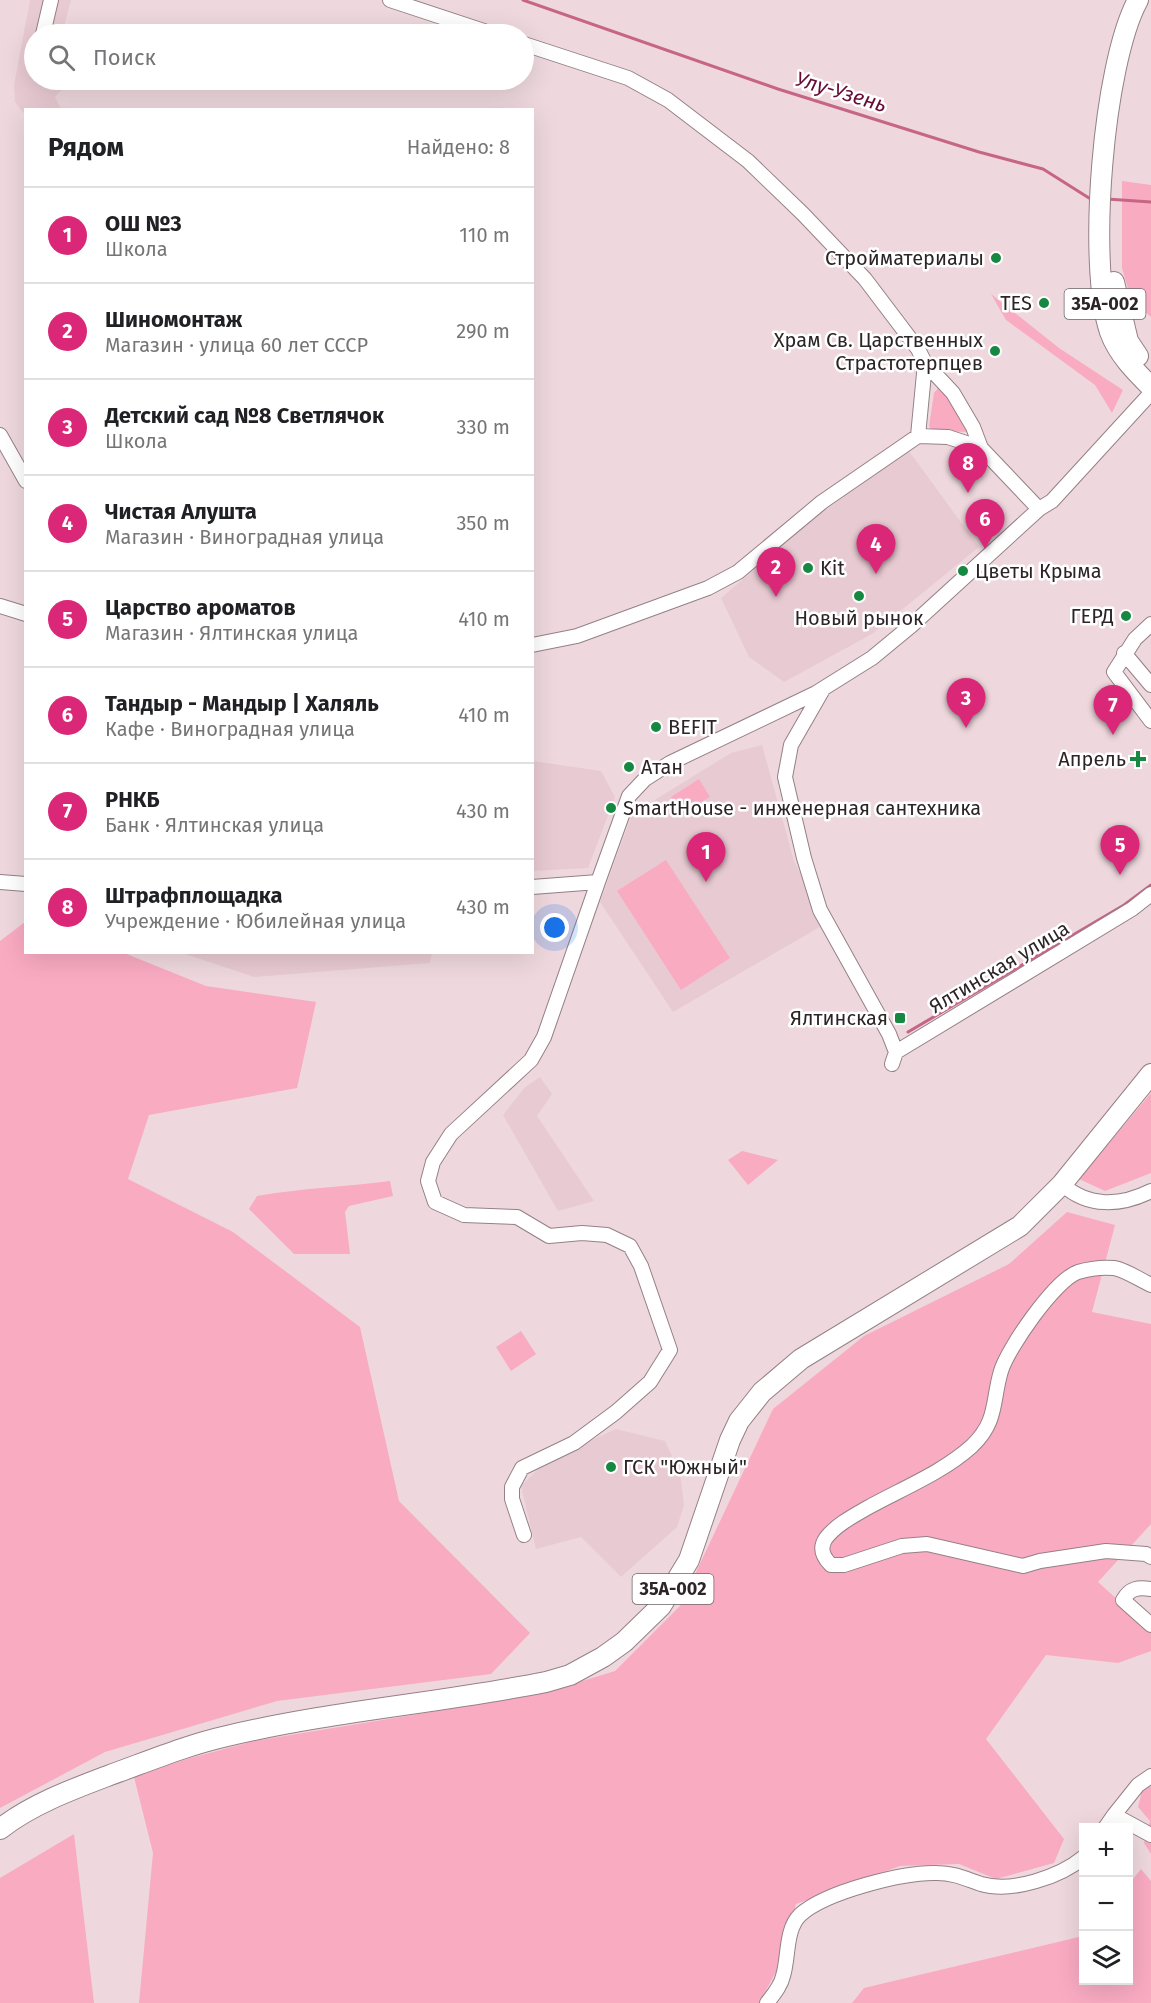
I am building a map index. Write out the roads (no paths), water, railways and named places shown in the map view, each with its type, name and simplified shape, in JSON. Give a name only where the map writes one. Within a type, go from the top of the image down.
[{"type":"highway","name":"35А-002","points":[[1140,0],[1120,50],[1111,90],[1106,207],[1099,266],[1110,332],[1124,358],[1151,387]]},
{"type":"highway","name":"35А-002","points":[[1106,207],[1118,301],[1128,341],[1151,368]]},
{"type":"highway","name":"35А-002","points":[[1,1827],[24,1813],[77,1788],[175,1751],[225,1736],[296,1722],[546,1682],[570,1675],[603,1657],[641,1626],[661,1606],[675,1586],[689,1560],[730,1440],[740,1421],[762,1392],[801,1359],[1012,1232],[1037,1212],[1151,1074]]},
{"type":"street","points":[[45,24],[51,0]]},
{"type":"street","points":[[390,0],[463,24]]},
{"type":"street","points":[[534,47],[628,78],[668,100],[748,161],[865,279],[918,349],[925,363],[953,393],[974,427],[981,448],[1039,509]]},
{"type":"street","points":[[918,436],[925,363]]},
{"type":"street","points":[[524,1535],[512,1499],[512,1487],[522,1468],[574,1443],[607,1419],[650,1382],[670,1350],[641,1266],[630,1246],[607,1235],[582,1233],[549,1236],[518,1217],[464,1215],[435,1202],[428,1181],[433,1162],[451,1134],[531,1060],[544,1037],[629,796],[645,779],[670,763],[751,726],[824,688],[872,658],[912,625],[1039,509],[1052,501],[1151,393]]},
{"type":"street","points":[[0,435],[24,477]]},
{"type":"street","points":[[534,645],[577,636],[708,588],[738,572],[822,502],[918,436],[948,437],[981,448]]},
{"type":"street","points":[[0,606],[24,613]]},
{"type":"street","points":[[1151,624],[1124,653],[1114,672],[1151,721]]},
{"type":"street","points":[[1124,653],[1151,685]]},
{"type":"street","name":"Ялтинская улица","points":[[824,688],[791,745],[785,777],[804,858],[820,910],[889,1034],[894,1058],[1132,909],[1151,894]]},
{"type":"street","points":[[0,882],[24,884]]},
{"type":"street","points":[[534,887],[598,882]]},
{"type":"street","points":[[1062,1184],[1074,1195],[1098,1202],[1118,1203],[1135,1199],[1151,1191]]},
{"type":"street","points":[[1151,1285],[1114,1268],[1076,1272],[1038,1309],[1010,1351],[1001,1372],[992,1414],[985,1430],[973,1445],[953,1461],[854,1515],[825,1539],[822,1548],[824,1558],[831,1565],[844,1565],[902,1546],[927,1544],[1023,1566],[1050,1559],[1106,1551],[1146,1554],[1151,1557]]},
{"type":"street","points":[[1151,1589],[1128,1592],[1124,1600],[1151,1625]]},
{"type":"street","points":[[1108,1823],[1138,1785],[1151,1776]]},
{"type":"street","points":[[1114,1815],[1151,1835]]},
{"type":"street","points":[[767,2003],[783,1979],[790,1935],[798,1918],[830,1897],[917,1874],[961,1875],[981,1884],[999,1887],[1070,1868],[1079,1860]]},
{"type":"waterway","name":"Улу-Узень","points":[[523,0],[778,89],[979,152],[1043,169],[1089,198],[1095,198]]},
{"type":"waterway","name":"Улу-Узень","points":[[1107,199],[1151,202]]},
{"type":"waterway","points":[[908,1032],[1124,905],[1151,885]]},
{"type":"place","name":"Стройматериалы","points":[[996,258]]},
{"type":"place","name":"TES","points":[[1044,303]]},
{"type":"place","name":"Храм Св. Царственных Страстотерпцев","points":[[995,351]]},
{"type":"place","name":"Штрафплощадка","points":[[968,493]]},
{"type":"place","name":"Тандыр - Мандыр | Халяль","points":[[985,549]]},
{"type":"place","name":"Kit","points":[[808,568]]},
{"type":"place","name":"Цветы Крыма","points":[[963,571]]},
{"type":"place","name":"Чистая Алушта","points":[[876,574]]},
{"type":"place","name":"Новый рынок","points":[[859,596]]},
{"type":"place","name":"Шиномонтаж","points":[[776,597]]},
{"type":"place","name":"ГЕРД","points":[[1126,616]]},
{"type":"place","name":"BEFIT","points":[[656,727]]},
{"type":"place","name":"Детский сад №8 Светлячок","points":[[966,728]]},
{"type":"place","name":"РНКБ","points":[[1113,735]]},
{"type":"place","name":"Апрель","points":[[1138,759]]},
{"type":"place","name":"Атан","points":[[629,767]]},
{"type":"place","name":"SmartHouse - инженерная сантехника","points":[[611,808]]},
{"type":"place","name":"Царство ароматов","points":[[1120,875]]},
{"type":"place","name":"ОШ №3","points":[[706,882]]},
{"type":"place","name":"Ялтинская","points":[[900,1018]]},
{"type":"place","name":"ГСК \"Южный\"","points":[[611,1467]]}]
